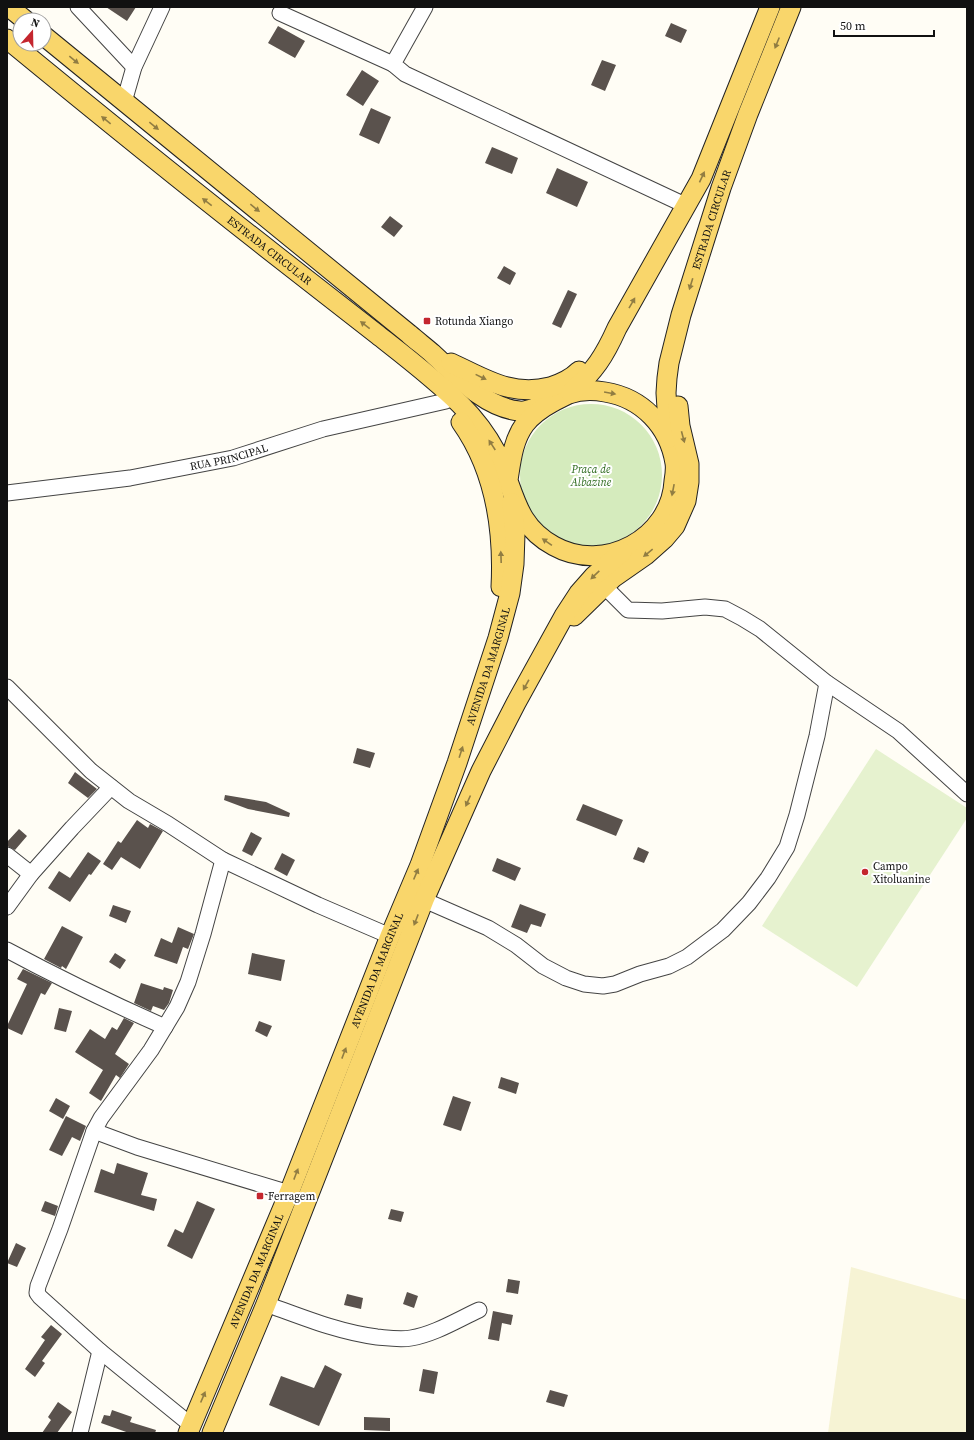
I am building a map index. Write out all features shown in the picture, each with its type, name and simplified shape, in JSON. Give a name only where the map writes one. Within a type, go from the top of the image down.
[{"type":"main road","name":"ESTRADA CIRCULAR","points":[[52,43],[433,354],[453,374],[482,397],[501,407],[521,412],[565,396],[589,376],[606,352],[617,328],[701,179],[770,7]]},
{"type":"main road","name":"ESTRADA CIRCULAR","points":[[669,440],[666,393],[667,378],[669,363],[681,315],[721,188],[748,114],[791,7]]},
{"type":"main road","name":"ESTRADA CIRCULAR","points":[[7,40],[194,192],[399,351],[442,387],[475,421],[496,452],[521,515],[536,534],[555,547],[578,555],[602,556],[625,550]]},
{"type":"main road","points":[[552,638],[613,578],[646,555],[664,540],[675,526],[686,501],[689,482],[689,464],[680,426],[676,396],[681,315]]},
{"type":"main road","points":[[433,354],[495,384],[517,390],[537,390],[557,385],[576,374],[596,354],[617,328]]},
{"type":"main road","points":[[399,351],[446,401],[472,438],[485,466],[494,494],[500,525],[501,576],[498,638]]},
{"type":"main road","points":[[510,487],[514,446],[524,425],[539,409],[565,396],[595,390],[618,394],[639,405],[657,420],[669,440],[676,466],[674,492],[664,516],[647,536],[625,550]]},
{"type":"main road","name":"AVENIDA DA MARGINAL","points":[[189,1429],[289,1194],[390,936],[420,865],[455,771],[498,638],[510,593],[514,564],[515,534],[510,487]]},
{"type":"main road","name":"AVENIDA DA MARGINAL","points":[[212,1433],[266,1304],[424,900],[481,771],[564,616],[579,593],[594,576],[625,550]]},
{"type":"street","points":[[78,7],[134,67]]},
{"type":"street","points":[[124,102],[134,67],[162,7]]},
{"type":"street","points":[[393,64],[425,7]]},
{"type":"street","points":[[280,13],[393,64],[405,74],[687,206]]},
{"type":"street","name":"RUA PRINCIPAL","points":[[7,493],[130,478],[233,458],[323,429],[446,401]]},
{"type":"street","points":[[604,586],[624,608],[632,611],[662,611],[705,607],[725,609],[742,618],[760,629],[827,683],[898,731],[967,794]]},
{"type":"street","points":[[424,900],[488,928],[516,945],[544,966],[566,978],[584,984],[603,986],[615,984],[640,974],[669,966],[687,957],[723,930],[744,908],[768,878],[787,848],[817,736],[827,683]]},
{"type":"street","points":[[7,687],[91,770],[128,801],[168,824],[223,860],[318,905],[390,936]]},
{"type":"street","points":[[7,907],[30,874],[111,787]]},
{"type":"street","points":[[7,854],[30,874]]},
{"type":"street","points":[[189,1429],[100,1351],[37,1293],[38,1286],[60,1229],[94,1131],[101,1118],[165,1027],[177,1007],[188,982],[205,928],[223,860]]},
{"type":"street","points":[[7,950],[103,999],[165,1027]]},
{"type":"street","points":[[94,1131],[137,1147],[289,1194]]},
{"type":"street","points":[[266,1304],[323,1325],[360,1334],[394,1339],[409,1339],[422,1336],[479,1310]]},
{"type":"street","points":[[80,1433],[100,1351]]},
{"type":"shaded area","points":[[851,1267],[967,1300],[967,1433],[828,1433]]},
{"type":"green space","name":"Praça de Albazine","points":[[584,404],[598,404],[625,412],[646,430],[657,448],[661,461],[661,489],[654,509],[636,530],[625,538],[612,543],[598,546],[584,546],[557,538],[536,520],[528,509],[523,496],[520,482],[520,468],[528,441],[546,420],[557,412],[570,407]]},
{"type":"green space","name":"Campo Xitoluanine","points":[[876,749],[967,808],[967,818],[857,987],[762,926]]},
{"type":"building","points":[[106,7],[136,7],[127,21]]},
{"type":"building","points":[[671,23],[687,30],[681,43],[665,36]]},
{"type":"building","points":[[278,26],[305,41],[295,58],[268,43]]},
{"type":"building","points":[[602,60],[616,65],[605,91],[591,85]]},
{"type":"building","points":[[362,70],[379,81],[363,106],[346,95]]},
{"type":"building","points":[[371,108],[391,117],[379,144],[359,135]]},
{"type":"building","points":[[492,147],[518,158],[512,174],[485,163]]},
{"type":"building","points":[[557,168],[588,182],[577,207],[546,193]]},
{"type":"building","points":[[390,216],[403,226],[394,237],[381,227]]},
{"type":"building","points":[[504,266],[516,273],[510,285],[497,278]]},
{"type":"building","points":[[568,290],[577,294],[561,328],[552,324]]},
{"type":"building","points":[[357,748],[375,753],[370,768],[353,763]]},
{"type":"building","points":[[75,772],[97,789],[88,798],[68,783]]},
{"type":"building","points":[[225,795],[266,802],[290,813],[289,817],[248,809],[224,800]]},
{"type":"building","points":[[583,804],[623,820],[616,836],[576,820]]},
{"type":"building","points":[[137,820],[148,828],[150,824],[163,831],[140,869],[121,857],[112,870],[103,864],[118,841],[121,843]]},
{"type":"building","points":[[19,829],[27,836],[15,850],[7,846],[7,842]]},
{"type":"building","points":[[251,832],[262,838],[252,856],[242,851]]},
{"type":"building","points":[[638,847],[649,852],[644,863],[633,859]]},
{"type":"building","points":[[88,852],[101,861],[91,875],[89,874],[70,902],[48,888],[59,871],[70,878]]},
{"type":"building","points":[[282,853],[295,860],[287,876],[274,869]]},
{"type":"building","points":[[497,858],[521,868],[515,881],[492,871]]},
{"type":"building","points":[[520,904],[546,914],[541,927],[531,924],[527,933],[511,927]]},
{"type":"building","points":[[113,905],[131,911],[126,923],[109,916]]},
{"type":"building","points":[[62,926],[83,937],[66,969],[44,959]]},
{"type":"building","points":[[178,927],[194,934],[188,949],[183,947],[177,964],[154,956],[161,938],[172,943]]},
{"type":"building","points":[[115,953],[126,960],[120,969],[109,962]]},
{"type":"building","points":[[252,953],[285,960],[281,981],[248,974]]},
{"type":"building","points":[[23,969],[52,983],[45,995],[41,993],[22,1035],[7,1028],[7,1026],[27,984],[17,979]]},
{"type":"building","points":[[141,983],[163,990],[164,987],[173,990],[169,1003],[164,1010],[153,1006],[151,1011],[134,1003]]},
{"type":"building","points":[[59,1008],[72,1011],[66,1032],[54,1029]]},
{"type":"building","points":[[124,1018],[134,1023],[115,1054],[129,1064],[120,1078],[116,1075],[101,1101],[89,1093],[103,1070],[75,1052],[90,1029],[105,1039],[112,1027],[117,1030]]},
{"type":"building","points":[[259,1021],[272,1026],[267,1037],[255,1031]]},
{"type":"building","points":[[501,1077],[519,1083],[516,1094],[498,1088]]},
{"type":"building","points":[[453,1096],[471,1102],[461,1131],[443,1125]]},
{"type":"building","points":[[56,1098],[70,1106],[63,1119],[49,1111]]},
{"type":"building","points":[[66,1116],[86,1126],[80,1141],[72,1137],[62,1156],[49,1150]]},
{"type":"building","points":[[117,1163],[148,1173],[141,1195],[157,1199],[154,1211],[94,1192],[101,1169],[114,1174]]},
{"type":"building","points":[[45,1201],[58,1206],[55,1216],[41,1211]]},
{"type":"building","points":[[197,1201],[215,1209],[192,1259],[167,1246],[175,1229],[183,1233]]},
{"type":"building","points":[[391,1209],[404,1212],[401,1222],[388,1219]]},
{"type":"building","points":[[16,1243],[26,1248],[17,1267],[7,1263]]},
{"type":"building","points":[[508,1279],[520,1281],[518,1294],[506,1292]]},
{"type":"building","points":[[407,1292],[418,1296],[414,1308],[403,1304]]},
{"type":"building","points":[[347,1294],[363,1298],[361,1309],[344,1305]]},
{"type":"building","points":[[493,1311],[513,1315],[511,1325],[502,1323],[499,1341],[488,1339]]},
{"type":"building","points":[[51,1325],[62,1334],[42,1361],[45,1363],[35,1377],[25,1369],[45,1340],[41,1337]]},
{"type":"building","points":[[325,1365],[342,1374],[319,1426],[269,1405],[281,1376],[314,1388]]},
{"type":"building","points":[[423,1369],[438,1372],[434,1394],[419,1391]]},
{"type":"building","points":[[550,1390],[568,1395],[564,1407],[546,1402]]},
{"type":"building","points":[[58,1402],[72,1412],[57,1433],[42,1433],[51,1420],[48,1417]]},
{"type":"building","points":[[112,1410],[132,1417],[130,1422],[156,1430],[155,1433],[129,1433],[101,1423],[104,1415],[110,1416]]},
{"type":"building","points":[[364,1417],[390,1418],[390,1431],[364,1430]]},
{"type":"place","name":"Rotunda Xiango","points":[[427,321]]},
{"type":"place","name":"Campo Xitoluanine","points":[[865,872]]},
{"type":"place","name":"Ferragem","points":[[260,1196]]}]
